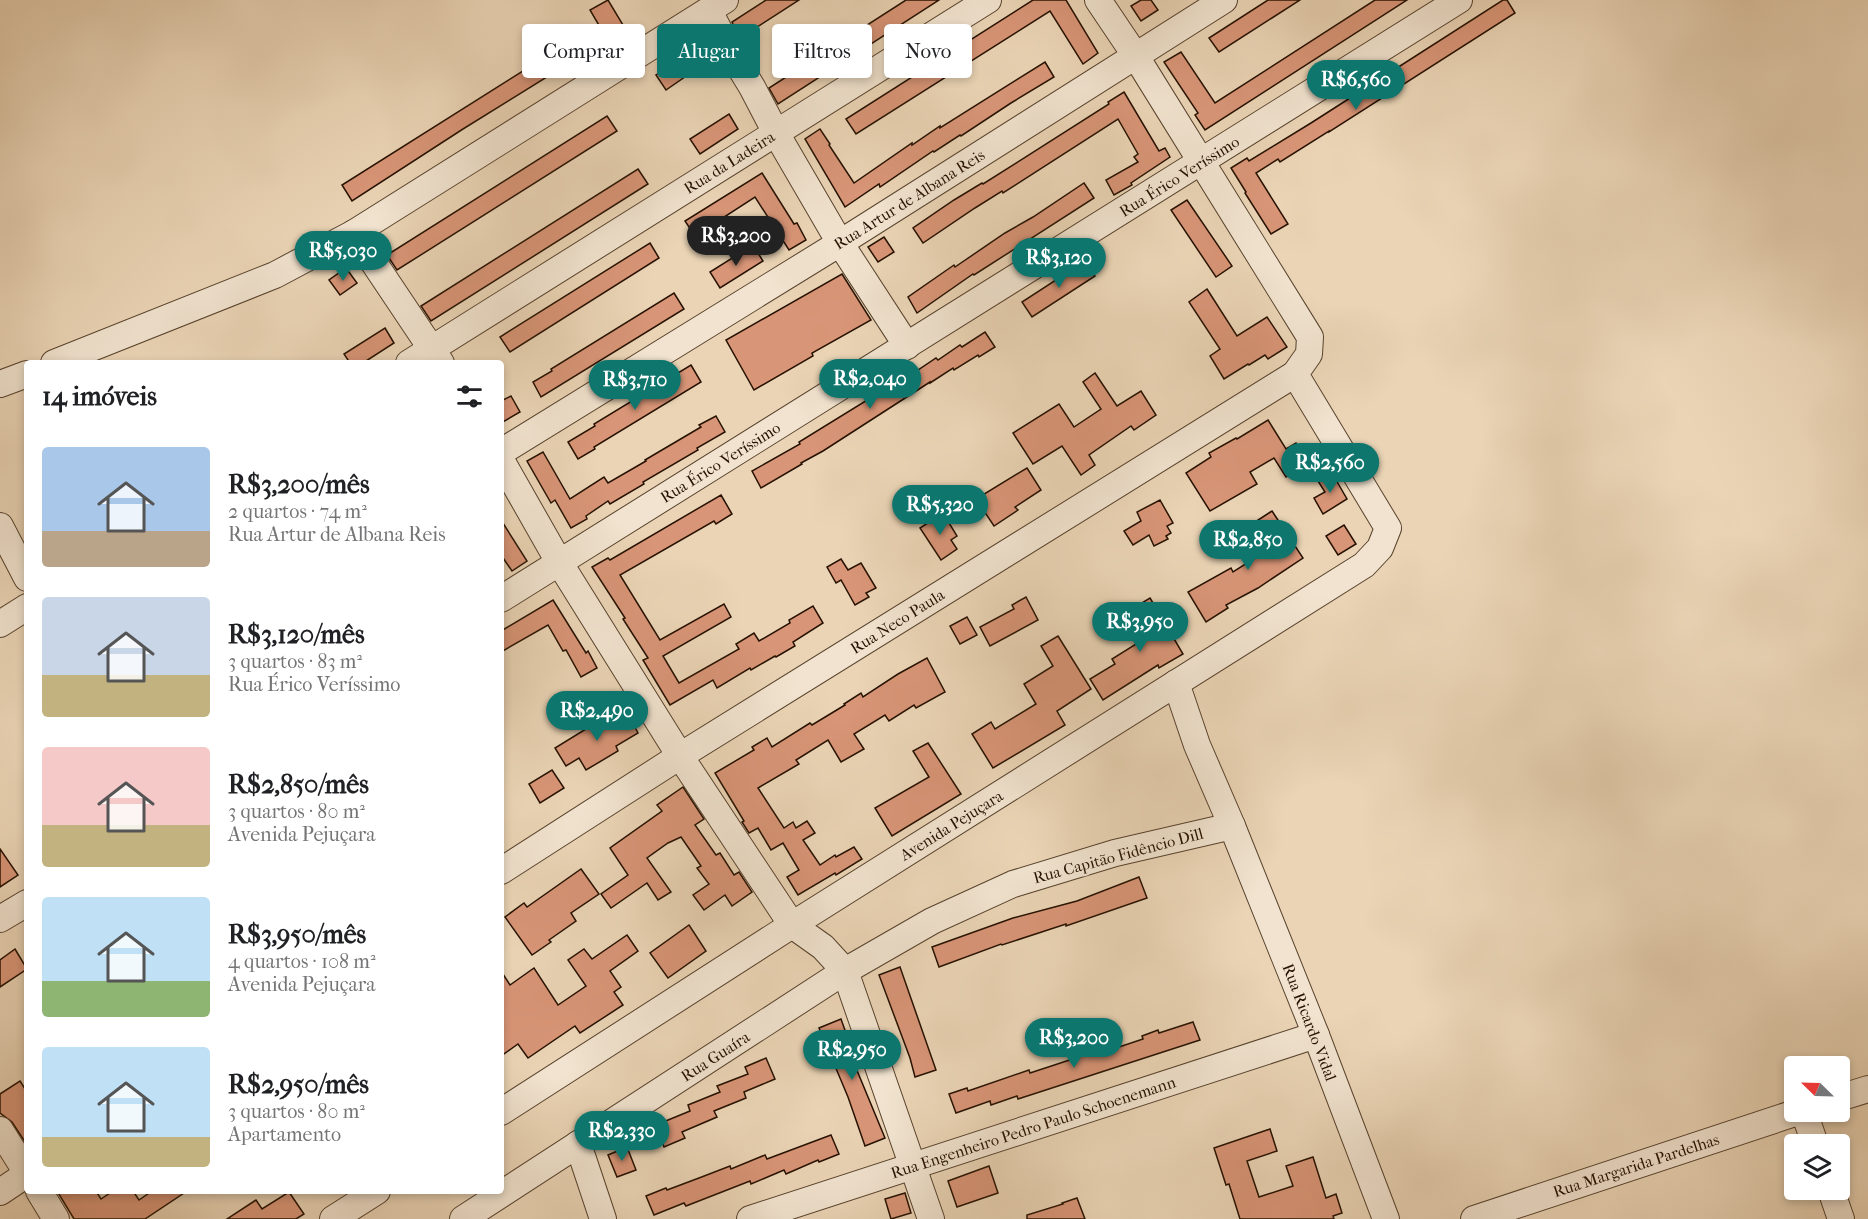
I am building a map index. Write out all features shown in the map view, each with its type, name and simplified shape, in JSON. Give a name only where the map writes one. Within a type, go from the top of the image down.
[{"type":"street","name":"Rua da Ladeira","points":[[421,360],[436,356],[776,133],[988,0]]},
{"type":"street","points":[[1098,0],[1135,55],[1310,337],[1308,354],[1295,374]]},
{"type":"street","name":"Rua Artur de Albana Reis","points":[[504,450],[840,243],[1224,0]]},
{"type":"street","name":"Rua Érico Veríssimo","points":[[504,598],[1459,0]]},
{"type":"street","points":[[61,360],[275,274],[354,233],[717,5],[730,51],[840,243],[907,346]]},
{"type":"street","points":[[354,233],[436,356]]},
{"type":"street","name":"Avenida Pejuçara","points":[[504,1110],[792,925],[1364,565],[1380,548],[1388,528],[1295,374]]},
{"type":"street","name":"Rua Neco Paula","points":[[504,869],[680,756],[1295,374]]},
{"type":"street","points":[[0,384],[24,375]]},
{"type":"street","points":[[504,465],[559,562],[680,756],[792,925],[823,946],[845,971],[931,1219]]},
{"type":"street","points":[[0,526],[24,572]]},
{"type":"street","points":[[0,624],[24,609]]},
{"type":"street","name":"Rua Ricardo Vidal","points":[[1176,683],[1197,745],[1316,1035],[1386,1219]]},
{"type":"street","name":"Rua Capitão Fidêncio Dill","points":[[845,971],[932,921],[1013,884],[1115,853],[1232,826]]},
{"type":"street","points":[[0,919],[24,905]]},
{"type":"street","name":"Rua Guaíra","points":[[504,1192],[845,971]]},
{"type":"street","name":"Rua Engenheiro Pedro Paulo Schoenemann","points":[[750,1219],[1316,1035]]},
{"type":"street","points":[[1850,1095],[1868,1089]]},
{"type":"street","name":"Rua Margarida Pardelhas","points":[[1474,1219],[1784,1117]]},
{"type":"street","points":[[0,1130],[24,1169]]},
{"type":"street","points":[[578,1144],[603,1219]]},
{"type":"street","points":[[0,1191],[24,1176]]},
{"type":"street","points":[[41,1194],[56,1219]]},
{"type":"street","points":[[333,1219],[372,1194]]},
{"type":"street","name":"Rua Guaíra","points":[[463,1219],[501,1194]]},
{"type":"street","points":[[1834,1200],[1841,1219]]},
{"type":"building","points":[[608,0],[622,24],[598,24],[590,10]]},
{"type":"building","points":[[766,0],[799,0],[760,25],[733,24],[732,22]]},
{"type":"building","points":[[906,0],[939,0],[902,24],[884,24],[884,36],[872,43],[872,24],[869,24]]},
{"type":"building","points":[[1033,0],[1066,0],[1098,53],[1083,64],[1050,11],[972,60],[972,39]]},
{"type":"building","points":[[1141,0],[1151,0],[1158,10],[1141,21],[1131,6]]},
{"type":"building","points":[[1268,0],[1300,0],[1219,52],[1209,38]]},
{"type":"building","points":[[1375,0],[1407,0],[1205,130],[1195,115],[1198,113],[1164,62],[1181,52],[1215,103]]},
{"type":"building","points":[[1503,0],[1507,0],[1515,13],[1329,132],[1280,162],[1278,159],[1256,173],[1288,224],[1271,234],[1231,168],[1247,158],[1249,161],[1311,123]]},
{"type":"building","points":[[1045,62],[1054,77],[845,207],[805,139],[820,129],[854,183],[912,143],[912,145]]},
{"type":"building","points":[[522,72],[522,78],[545,78],[352,201],[342,185]]},
{"type":"building","points":[[658,78],[683,78],[666,90]]},
{"type":"building","points":[[785,78],[818,78],[778,104],[769,88]]},
{"type":"building","points":[[910,78],[944,78],[856,134],[846,119]]},
{"type":"building","points":[[1124,92],[1159,151],[1165,148],[1170,157],[1131,183],[1132,185],[1114,195],[1106,180],[1138,162],[1134,157],[1138,154],[1118,119],[923,243],[913,228],[1109,104],[1108,102]]},
{"type":"building","points":[[729,114],[738,129],[700,154],[690,139]]},
{"type":"building","points":[[607,116],[617,131],[397,270],[387,255]]},
{"type":"building","points":[[638,169],[648,184],[431,321],[421,306]]},
{"type":"building","points":[[762,173],[794,224],[797,223],[806,240],[789,250],[755,197],[695,236],[685,221]]},
{"type":"building","points":[[1084,183],[1094,198],[973,274],[917,313],[908,297],[954,265],[955,267]]},
{"type":"building","points":[[1187,200],[1232,266],[1216,277],[1171,210]]},
{"type":"building","points":[[884,237],[894,252],[878,262],[868,247]]},
{"type":"building","points":[[650,243],[659,258],[510,352],[500,337]]},
{"type":"building","points":[[753,245],[763,261],[720,288],[710,272]]},
{"type":"building","points":[[1085,261],[1095,276],[1032,317],[1022,302]]},
{"type":"building","points":[[346,268],[357,283],[340,295],[329,280]]},
{"type":"building","points":[[842,274],[871,320],[812,353],[813,356],[754,390],[726,340]]},
{"type":"building","points":[[1207,289],[1237,336],[1267,317],[1287,347],[1268,359],[1265,355],[1224,379],[1210,356],[1220,349],[1189,302]]},
{"type":"building","points":[[674,293],[684,309],[541,397],[533,382]]},
{"type":"building","points":[[385,328],[394,343],[368,360],[348,360],[344,354]]},
{"type":"building","points":[[985,332],[995,347],[954,370],[953,368],[761,488],[752,471],[800,444],[799,442],[936,358],[938,360]]},
{"type":"building","points":[[691,365],[701,382],[578,459],[568,442]]},
{"type":"building","points":[[1095,373],[1117,406],[1141,391],[1156,415],[1134,430],[1131,426],[1089,455],[1095,465],[1081,475],[1062,446],[1033,464],[1013,433],[1059,404],[1074,427],[1101,409],[1083,382]]},
{"type":"building","points":[[511,396],[520,412],[504,421],[504,400]]},
{"type":"building","points":[[716,416],[725,432],[643,482],[644,484],[610,504],[608,501],[586,516],[587,519],[571,528],[555,500],[551,503],[527,461],[543,452],[570,499],[604,477],[608,483]]},
{"type":"building","points":[[1268,420],[1286,449],[1296,443],[1308,464],[1286,477],[1274,458],[1250,472],[1257,484],[1210,511],[1186,473],[1211,457],[1209,453]]},
{"type":"building","points":[[1027,468],[1041,490],[1015,507],[1018,510],[994,526],[976,499]]},
{"type":"building","points":[[1332,473],[1347,499],[1323,514],[1314,498],[1325,492],[1318,481]]},
{"type":"building","points":[[721,495],[732,514],[716,524],[714,521],[620,575],[660,640],[724,604],[731,617],[663,656],[679,683],[739,649],[736,644],[754,633],[759,641],[813,606],[823,623],[793,642],[795,646],[776,657],[751,670],[750,668],[717,688],[713,680],[670,705],[643,660],[648,658],[592,567],[608,558],[610,560]]},
{"type":"building","points":[[1160,500],[1173,523],[1167,526],[1171,533],[1166,536],[1168,539],[1154,546],[1149,535],[1133,545],[1124,531],[1141,521],[1137,512]]},
{"type":"building","points":[[1272,511],[1303,558],[1258,588],[1226,605],[1228,608],[1206,622],[1188,592],[1231,568],[1233,572],[1271,548],[1255,522]]},
{"type":"building","points":[[943,513],[957,536],[951,540],[957,549],[941,560],[920,528]]},
{"type":"building","points":[[504,525],[527,561],[512,571],[504,559]]},
{"type":"building","points":[[1344,525],[1356,544],[1338,555],[1326,536]]},
{"type":"building","points":[[841,559],[848,570],[861,563],[876,588],[866,593],[869,597],[855,605],[841,580],[836,583],[827,567]]},
{"type":"building","points":[[1026,597],[1038,620],[990,646],[980,627],[1014,609],[1012,605]]},
{"type":"building","points":[[1150,598],[1183,654],[1159,668],[1158,665],[1103,700],[1090,679],[1115,664],[1112,659],[1149,636],[1132,609]]},
{"type":"building","points":[[553,600],[597,668],[581,677],[566,650],[563,651],[548,625],[504,650],[504,629]]},
{"type":"building","points":[[967,617],[977,635],[960,644],[950,626]]},
{"type":"building","points":[[1058,636],[1091,689],[1057,711],[1065,725],[993,768],[972,734],[991,722],[995,729],[1036,704],[1024,684],[1053,666],[1041,646]]},
{"type":"building","points":[[927,658],[945,692],[916,708],[914,705],[889,721],[885,715],[854,734],[864,749],[841,762],[828,740],[796,760],[799,764],[758,788],[784,828],[793,822],[796,828],[807,821],[815,833],[803,840],[820,865],[835,855],[836,857],[854,847],[862,859],[798,895],[787,877],[799,870],[783,843],[771,850],[758,828],[749,833],[715,773],[754,750],[752,747],[767,738],[772,747],[810,723],[812,725],[845,705],[861,693],[863,697]]},
{"type":"building","points":[[627,713],[638,733],[616,746],[618,751],[586,770],[579,758],[566,766],[555,748],[586,729],[583,725],[598,717],[604,727]]},
{"type":"building","points":[[928,743],[961,794],[892,836],[875,808],[929,777],[913,751]]},
{"type":"building","points":[[552,770],[564,788],[540,803],[529,784]]},
{"type":"building","points":[[683,787],[704,819],[695,825],[716,855],[720,853],[734,875],[739,872],[752,892],[732,906],[725,895],[704,910],[693,895],[709,884],[697,868],[701,866],[681,837],[647,858],[671,892],[658,900],[647,883],[611,908],[601,894],[628,875],[610,848],[662,811],[657,805]]},
{"type":"building","points":[[0,849],[18,875],[0,887]]},
{"type":"building","points":[[581,869],[599,894],[571,913],[576,921],[532,955],[505,917],[524,903],[527,907]]},
{"type":"building","points":[[1139,877],[1147,898],[1066,926],[1066,924],[1001,944],[939,967],[932,947],[1013,918],[1077,901]]},
{"type":"building","points":[[689,925],[706,951],[668,978],[650,953]]},
{"type":"building","points":[[627,935],[638,951],[610,971],[621,987],[614,992],[623,1005],[580,1033],[575,1026],[528,1058],[518,1044],[504,1054],[504,976],[510,985],[534,968],[558,1005],[586,986],[568,960],[584,949],[592,959]]},
{"type":"building","points":[[15,949],[24,964],[24,971],[0,987],[0,960]]},
{"type":"building","points":[[900,967],[936,1070],[915,1077],[879,975]]},
{"type":"building","points":[[841,1019],[858,1067],[856,1068],[885,1138],[865,1146],[848,1097],[819,1028]]},
{"type":"building","points":[[1193,1022],[1200,1040],[1018,1099],[1017,1096],[991,1105],[990,1101],[956,1113],[949,1094],[967,1088],[968,1091],[1029,1070],[1030,1073],[1097,1051],[1098,1054],[1143,1039],[1142,1036],[1158,1030],[1159,1033]]},
{"type":"building","points":[[766,1058],[775,1079],[744,1092],[746,1098],[714,1111],[717,1117],[682,1132],[685,1138],[664,1147],[656,1125],[690,1111],[688,1105],[720,1092],[717,1086],[748,1074],[745,1067]]},
{"type":"building","points":[[20,1081],[24,1087],[24,1140],[12,1122],[0,1113],[0,1094]]},
{"type":"building","points":[[1270,1129],[1277,1151],[1247,1161],[1259,1197],[1293,1186],[1286,1166],[1313,1157],[1326,1198],[1336,1194],[1342,1213],[1333,1216],[1334,1219],[1240,1219],[1214,1148]]},
{"type":"building","points":[[831,1135],[839,1154],[819,1162],[818,1160],[786,1174],[784,1170],[751,1184],[750,1181],[686,1206],[684,1203],[654,1215],[646,1196],[730,1166],[731,1169],[765,1155],[767,1159]]},
{"type":"building","points":[[627,1147],[636,1170],[617,1177],[608,1155]]},
{"type":"building","points":[[989,1166],[998,1193],[957,1207],[948,1181]]},
{"type":"building","points":[[905,1193],[911,1213],[891,1219],[885,1199]]},
{"type":"building","points":[[59,1194],[98,1194],[101,1199],[108,1194],[135,1194],[139,1200],[148,1194],[182,1194],[145,1219],[74,1219]]},
{"type":"building","points":[[286,1194],[290,1194],[304,1214],[296,1219],[227,1219],[256,1200],[262,1209]]},
{"type":"building","points":[[1077,1198],[1085,1219],[1027,1219],[1027,1215]]}]
